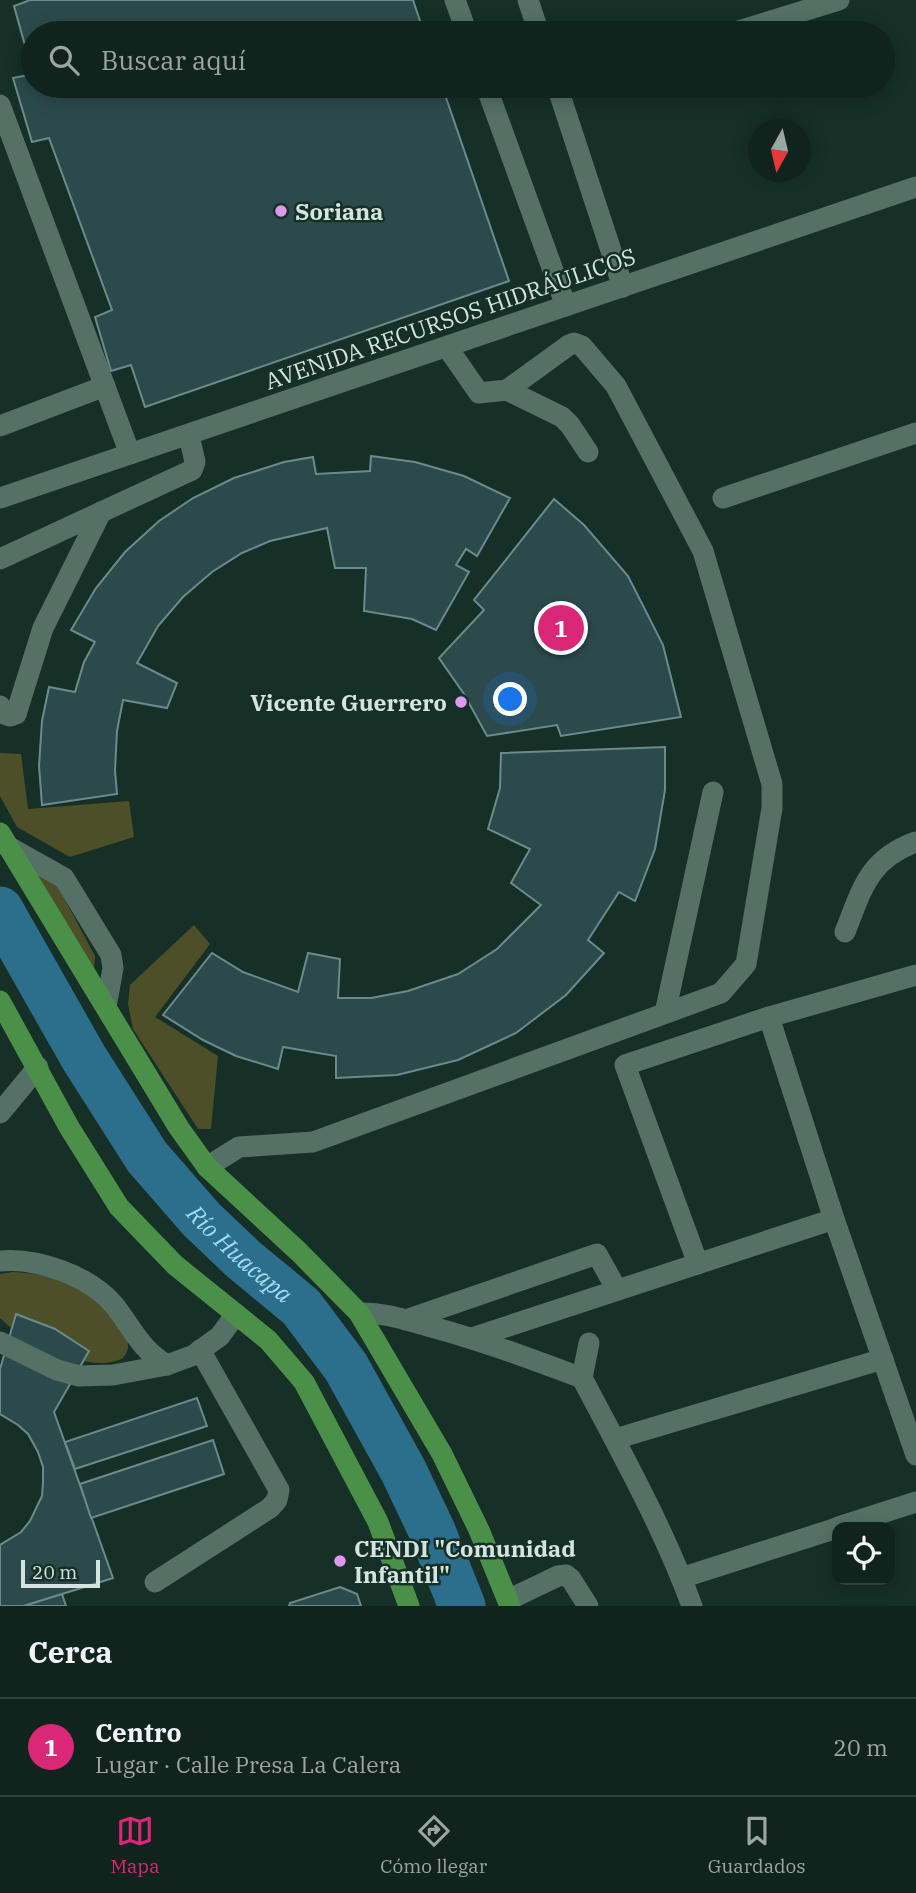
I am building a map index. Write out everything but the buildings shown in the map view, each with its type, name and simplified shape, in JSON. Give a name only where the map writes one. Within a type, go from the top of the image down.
[{"type":"main road","points":[[4,839],[179,1128],[207,1167],[299,1252],[359,1313],[442,1454],[479,1530],[509,1603]]},
{"type":"main road","points":[[0,1001],[69,1127],[119,1207],[175,1265],[268,1340],[303,1382],[378,1522],[409,1606]]},
{"type":"street","points":[[455,0],[463,21]]},
{"type":"street","points":[[528,0],[535,21]]},
{"type":"street","points":[[771,21],[839,0]]},
{"type":"street","points":[[490,98],[566,306]]},
{"type":"street","points":[[563,98],[623,287]]},
{"type":"street","points":[[0,104],[130,454]]},
{"type":"street","name":"AVENIDA RECURSOS HIDRÁULICOS","points":[[0,498],[916,187]]},
{"type":"street","points":[[207,1167],[239,1147],[313,1142],[721,993],[746,964],[772,808],[772,784],[703,551],[616,386],[582,346],[574,343],[569,345],[508,390],[479,393],[447,347]]},
{"type":"street","points":[[0,426],[105,386]]},
{"type":"street","points":[[508,390],[562,417],[588,452]]},
{"type":"street","points":[[723,498],[916,433]]},
{"type":"street","points":[[0,559],[192,470],[195,462],[189,435]]},
{"type":"street","points":[[0,706],[4,713],[10,716],[16,714],[43,628],[101,512]]},
{"type":"street","points":[[665,1013],[713,792]]},
{"type":"street","points":[[4,839],[64,878],[101,938],[113,962],[106,1007]]},
{"type":"street","points":[[845,932],[868,876],[887,856],[916,842]]},
{"type":"street","points":[[698,1264],[625,1065],[769,1017],[916,975]]},
{"type":"street","points":[[769,1017],[834,1219],[916,1455]]},
{"type":"street","points":[[0,1113],[38,1067]]},
{"type":"street","points":[[472,1338],[834,1219]]},
{"type":"street","points":[[406,1320],[597,1254],[617,1290]]},
{"type":"street","points":[[0,1261],[14,1260],[67,1272],[111,1302],[151,1356],[167,1365]]},
{"type":"street","points":[[359,1313],[406,1320],[472,1338],[582,1378]]},
{"type":"street","points":[[0,1342],[57,1370],[79,1377],[113,1375],[167,1365],[200,1350],[220,1336],[236,1314]]},
{"type":"street","points":[[589,1343],[582,1378],[615,1439],[692,1606]]},
{"type":"street","points":[[155,1582],[270,1508],[279,1490],[200,1350]]},
{"type":"street","points":[[615,1439],[883,1359]]},
{"type":"street","points":[[854,1522],[916,1502]]},
{"type":"street","points":[[681,1578],[832,1529]]},
{"type":"street","points":[[509,1603],[558,1576],[566,1575],[588,1606]]},
{"type":"green space","points":[[0,753],[21,754],[28,809],[129,801],[134,837],[70,857],[17,827],[0,796]]},
{"type":"green space","points":[[28,865],[56,883],[95,956],[93,983]]},
{"type":"green space","points":[[194,925],[210,944],[155,1017],[218,1056],[211,1129],[198,1129],[133,1029],[128,1004],[130,985]]},
{"type":"green space","points":[[12,1272],[61,1281],[92,1297],[110,1313],[124,1331],[128,1348],[124,1357],[110,1362],[94,1363],[76,1359],[40,1346],[10,1327],[0,1318],[0,1274]]},
{"type":"waterway","name":"Río Huacapa","points":[[0,910],[84,1058],[147,1157],[201,1219],[243,1259],[301,1307],[346,1367],[404,1472],[432,1531],[462,1606]]},
{"type":"place","name":"Soriana","points":[[281,211]]},
{"type":"place","name":"Centro","points":[[561,628]]},
{"type":"place","name":"Vicente Guerrero","points":[[461,702]]},
{"type":"place","name":"CENDI \"Comunidad Infantil\"","points":[[340,1561]]}]
